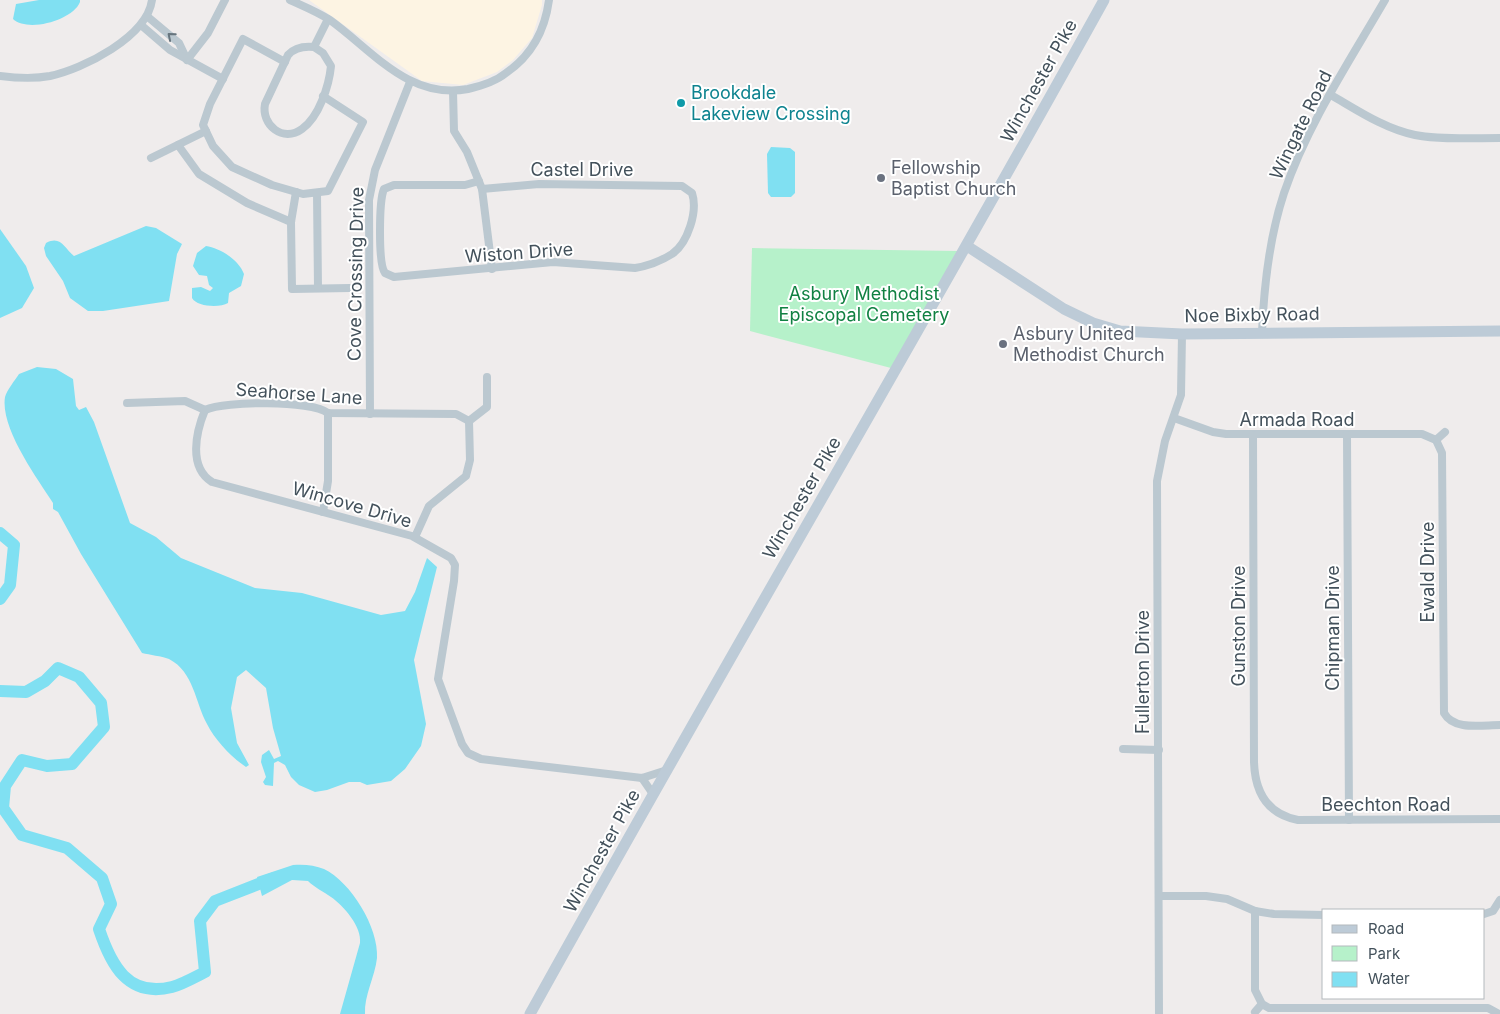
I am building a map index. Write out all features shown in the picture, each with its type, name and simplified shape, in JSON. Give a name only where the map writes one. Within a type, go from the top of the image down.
[{"type":"main road","name":"Winchester Pike","points":[[530,1014],[667,770],[967,246],[1104,0]]},
{"type":"main road","name":"Noe Bixby Road","points":[[967,246],[1064,309],[1093,323],[1120,331],[1182,334],[1500,331]]},
{"type":"street","points":[[0,76],[20,78],[48,76],[70,70],[102,55],[141,25],[148,17],[152,0]]},
{"type":"street","points":[[187,60],[208,33],[226,0]]},
{"type":"street","points":[[290,0],[328,19],[398,76],[430,88],[454,91],[491,82],[512,70],[524,58],[541,31],[548,0]]},
{"type":"street","name":"Wingate Road","points":[[1262,332],[1266,272],[1281,202],[1294,167],[1331,95],[1384,0]]},
{"type":"street","points":[[148,17],[179,42],[187,60]]},
{"type":"street","points":[[314,46],[328,19]]},
{"type":"street","points":[[141,25],[170,50],[223,78]]},
{"type":"street","points":[[285,62],[243,39],[223,78],[210,104],[203,125],[213,146],[232,167],[272,186],[303,194],[328,191],[363,122],[323,96]]},
{"type":"street","points":[[314,46],[323,53],[332,66],[323,96],[311,119],[296,133],[280,133],[271,128],[266,122],[265,104],[285,62],[293,50],[314,46]]},
{"type":"street","name":"Cove Crossing Drive","points":[[370,414],[369,200],[375,170],[410,82]]},
{"type":"street","points":[[454,91],[454,131],[468,154],[480,185],[492,269]]},
{"type":"street","points":[[1331,95],[1390,127],[1414,135],[1453,138],[1500,138]]},
{"type":"street","points":[[151,158],[206,131]]},
{"type":"street","points":[[178,145],[199,174],[247,204],[291,222]]},
{"type":"street","name":"Castel Drive","points":[[381,235],[381,198],[387,187],[394,185],[539,184],[682,186]]},
{"type":"street","name":"Wiston Drive","points":[[381,235],[382,269],[391,276],[492,269],[553,262],[635,268],[651,264],[673,253],[687,232],[694,212],[694,198],[692,193],[682,186]]},
{"type":"street","points":[[296,192],[291,222],[292,289],[350,288]]},
{"type":"street","points":[[317,193],[318,288]]},
{"type":"street","name":"Fullerton Drive","points":[[1159,1014],[1157,481],[1165,441],[1181,395],[1182,334]]},
{"type":"street","points":[[415,537],[429,506],[466,476],[470,451],[469,421],[487,406],[488,377]]},
{"type":"street","points":[[127,403],[184,401],[205,410]]},
{"type":"street","name":"Seahorse Lane","points":[[205,410],[218,405],[238,403],[312,406],[328,413],[456,414],[469,421]]},
{"type":"street","name":"Wincove Drive","points":[[205,410],[197,431],[196,452],[201,472],[208,480],[218,485],[415,537],[451,558],[455,565],[438,679],[440,690],[465,749],[481,759],[642,778],[667,770]]},
{"type":"street","points":[[323,512],[328,481],[328,413]]},
{"type":"street","name":"Armada Road","points":[[1174,418],[1212,432],[1253,436],[1422,434],[1436,440]]},
{"type":"street","points":[[1436,440],[1445,432]]},
{"type":"street","name":"Chipman Drive","points":[[1347,435],[1349,820]]},
{"type":"street","name":"Gunston Drive","points":[[1253,436],[1255,776],[1260,795],[1274,811]]},
{"type":"street","name":"Ewald Drive","points":[[1436,440],[1442,453],[1443,704],[1447,722],[1465,725],[1500,725]]},
{"type":"street","points":[[1123,750],[1159,750]]},
{"type":"street","points":[[642,778],[654,794]]},
{"type":"street","name":"Beechton Road","points":[[1274,811],[1298,820],[1500,820]]},
{"type":"street","points":[[1159,896],[1206,896],[1227,900],[1255,911],[1274,914],[1322,915]]},
{"type":"street","points":[[1485,914],[1499,906]]},
{"type":"street","points":[[1255,911],[1255,990],[1262,1004],[1277,1010],[1488,1008],[1499,1013]]},
{"type":"street","points":[[1255,1012],[1262,1004]]},
{"type":"shaded area","points":[[309,0],[542,0],[542,5],[532,38],[513,60],[497,72],[463,85],[422,81]]},
{"type":"green space","name":"Asbury Methodist Episcopal Cemetery","points":[[752,248],[958,251],[891,368],[750,331]]},
{"type":"water","points":[[39,0],[80,0],[80,2],[69,14],[60,19],[39,25],[20,23],[13,19],[16,4]]},
{"type":"water","points":[[771,147],[790,148],[795,152],[795,193],[791,197],[771,197],[768,193],[767,154]]},
{"type":"water","points":[[146,226],[156,228],[182,244],[177,254],[169,301],[103,311],[88,311],[70,298],[63,281],[46,256],[44,248],[46,243],[59,241],[74,256]]},
{"type":"water","points":[[0,229],[26,266],[34,288],[22,308],[0,318]]},
{"type":"water","points":[[206,246],[217,249],[228,256],[238,264],[244,274],[241,286],[229,293],[228,303],[224,305],[203,305],[192,298],[192,288],[201,287],[210,291],[213,288],[209,285],[207,276],[199,275],[193,266],[197,253]]},
{"type":"water","points":[[37,367],[56,369],[73,379],[76,406],[79,410],[86,407],[94,422],[130,523],[156,537],[181,558],[255,588],[302,593],[381,615],[405,611],[415,592],[427,558],[437,567],[414,660],[426,724],[421,746],[405,769],[391,781],[367,785],[360,782],[349,782],[315,792],[299,785],[291,777],[285,765],[278,761],[274,763],[273,786],[265,785],[263,782],[266,777],[261,762],[262,755],[269,750],[274,759],[281,756],[273,728],[266,688],[246,670],[237,677],[231,708],[237,743],[249,765],[246,767],[224,748],[207,724],[193,688],[184,672],[169,659],[142,653],[81,554],[58,512],[53,509],[53,503],[29,467],[14,438],[8,423],[5,397],[19,374]]},
{"type":"water","points":[[293,865],[317,867],[334,875],[353,895],[368,920],[373,933],[377,958],[366,1000],[365,1014],[340,1014],[360,943],[358,930],[346,911],[336,901],[308,881],[292,880],[262,896],[257,877]]},
{"type":"waterway","points":[[0,533],[14,545],[10,585],[0,599]]},
{"type":"waterway","points":[[0,691],[26,692],[45,681],[58,668],[79,677],[101,703],[104,727],[72,764],[47,766],[22,760],[5,786],[3,808],[22,835],[67,848],[102,878],[111,904],[99,929],[109,955],[124,976],[133,983],[144,988],[172,987],[205,972],[200,921],[215,901],[274,878]]},
{"type":"place","name":"Brookdale Lakeview Crossing","points":[[681,103]]},
{"type":"place","name":"Fellowship Baptist Church","points":[[881,178]]},
{"type":"place","name":"Asbury United Methodist Church","points":[[1003,344]]}]
